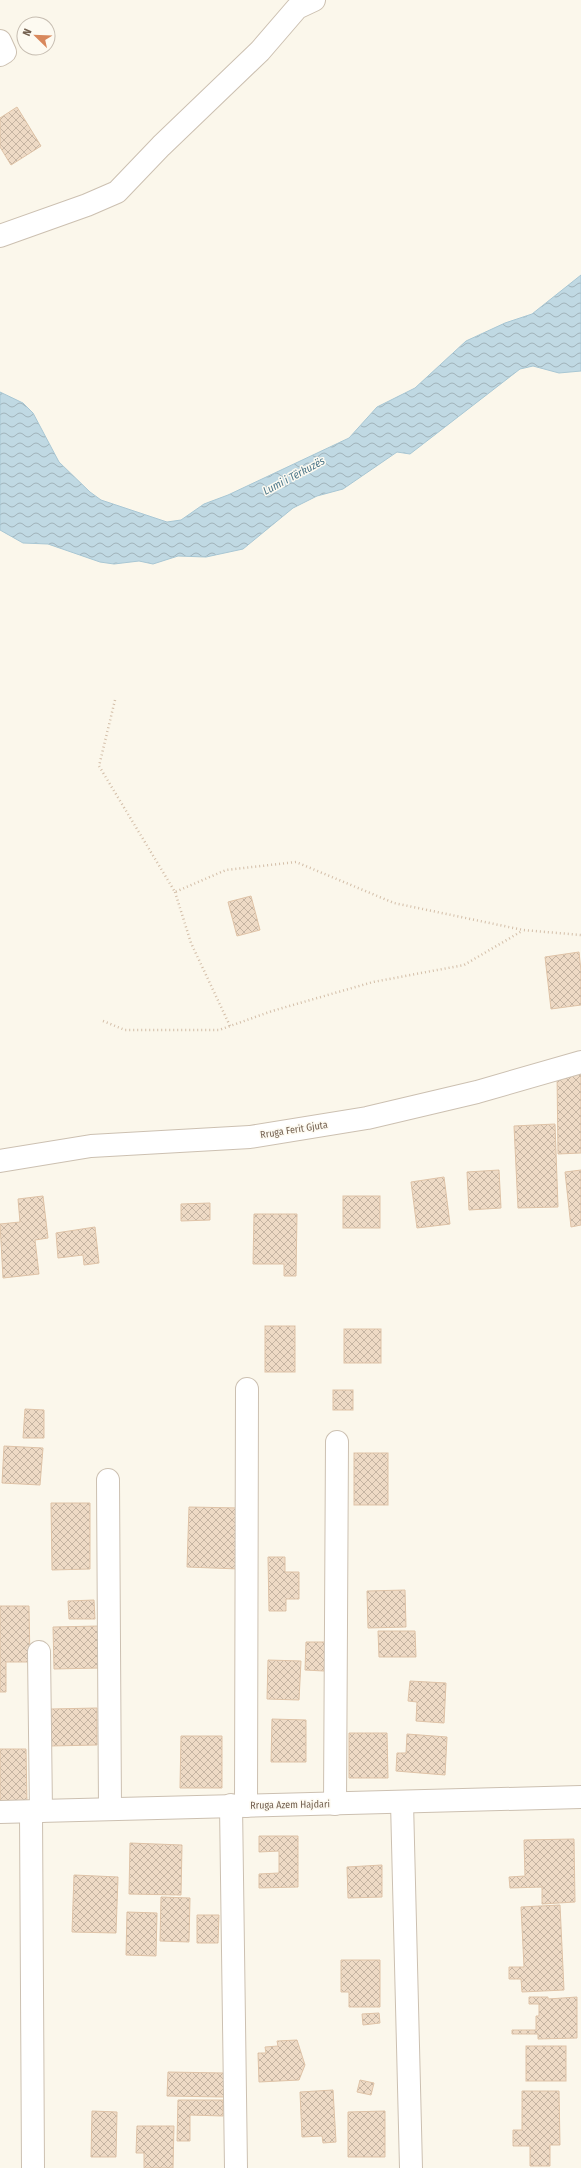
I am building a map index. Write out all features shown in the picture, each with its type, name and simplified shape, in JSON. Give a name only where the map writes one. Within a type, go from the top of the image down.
[{"type":"street","points":[[0,236],[87,205],[117,192],[161,146],[260,51],[297,8],[314,0]]},
{"type":"street","points":[[0,41],[5,52],[0,55]]},
{"type":"street","name":"Rruga Ferit Gjuta","points":[[0,1161],[91,1146],[250,1138],[367,1118],[477,1092],[581,1062]]},
{"type":"street","points":[[236,2168],[239,1806],[247,1389]]},
{"type":"street","points":[[335,1804],[337,1442]]},
{"type":"street","points":[[108,1480],[110,1809]]},
{"type":"street","points":[[33,2168],[39,1652]]},
{"type":"street","name":"Rruga Azem Hajdari","points":[[0,1812],[581,1797]]},
{"type":"street","points":[[402,1802],[411,2168]]},
{"type":"path","points":[[115,700],[99,766],[176,892],[192,943],[230,1026]]},
{"type":"path","points":[[176,892],[226,870],[296,862],[394,903],[523,930],[581,935]]},
{"type":"path","points":[[103,1021],[126,1030],[219,1030],[272,1011],[373,982],[464,965],[523,930]]},
{"type":"water","name":"Lumi i Tërkuzës","points":[[581,275],[581,371],[559,373],[533,366],[520,369],[410,454],[397,452],[343,489],[317,496],[293,508],[243,549],[206,557],[178,556],[153,564],[139,561],[114,564],[100,562],[48,544],[23,543],[0,530],[0,392],[23,403],[33,413],[59,462],[90,492],[101,500],[167,522],[181,520],[204,504],[228,495],[349,438],[377,407],[415,388],[466,341],[505,323],[532,314]]},
{"type":"building","points":[[17,107],[41,146],[11,165],[0,147],[0,118]]},
{"type":"building","points":[[251,896],[260,930],[237,936],[228,902]]},
{"type":"building","points":[[579,952],[581,971],[581,1005],[551,1009],[545,957]]},
{"type":"building","points":[[581,1072],[581,1153],[558,1154],[557,1073]]},
{"type":"building","points":[[555,1124],[558,1207],[518,1208],[514,1126]]},
{"type":"building","points":[[499,1170],[501,1208],[469,1210],[467,1172]]},
{"type":"building","points":[[581,1170],[581,1225],[571,1227],[565,1172]]},
{"type":"building","points":[[444,1177],[450,1224],[417,1228],[411,1182]]},
{"type":"building","points":[[43,1196],[48,1238],[35,1240],[39,1274],[3,1278],[0,1224],[20,1222],[18,1199]]},
{"type":"building","points":[[343,1196],[380,1196],[380,1228],[343,1228]]},
{"type":"building","points":[[210,1203],[210,1220],[181,1221],[181,1204]]},
{"type":"building","points":[[254,1214],[297,1214],[296,1276],[284,1276],[284,1264],[253,1264]]},
{"type":"building","points":[[95,1227],[99,1263],[84,1265],[83,1255],[58,1258],[56,1233]]},
{"type":"building","points":[[265,1326],[295,1326],[295,1372],[265,1372]]},
{"type":"building","points":[[344,1329],[381,1329],[381,1363],[344,1363]]},
{"type":"building","points":[[333,1390],[353,1390],[353,1410],[333,1410]]},
{"type":"building","points":[[25,1409],[44,1410],[44,1438],[23,1438]]},
{"type":"building","points":[[4,1446],[43,1448],[40,1485],[2,1483]]},
{"type":"building","points":[[354,1453],[388,1453],[388,1505],[354,1505]]},
{"type":"building","points":[[51,1503],[90,1503],[90,1569],[52,1570]]},
{"type":"building","points":[[189,1507],[240,1508],[239,1569],[187,1567]]},
{"type":"building","points":[[268,1557],[285,1557],[285,1572],[299,1572],[299,1599],[286,1599],[286,1611],[269,1611]]},
{"type":"building","points":[[405,1590],[406,1627],[368,1628],[367,1591]]},
{"type":"building","points":[[94,1600],[95,1619],[69,1619],[68,1601]]},
{"type":"building","points":[[0,1606],[29,1606],[30,1662],[6,1662],[6,1692],[0,1692]]},
{"type":"building","points":[[99,1626],[100,1668],[54,1669],[53,1627]]},
{"type":"building","points":[[378,1631],[415,1631],[416,1657],[379,1657]]},
{"type":"building","points":[[306,1642],[326,1642],[324,1671],[305,1670]]},
{"type":"building","points":[[268,1660],[301,1661],[299,1700],[267,1699]]},
{"type":"building","points":[[410,1681],[446,1683],[444,1723],[416,1721],[417,1702],[408,1701]]},
{"type":"building","points":[[97,1708],[97,1745],[51,1746],[51,1709]]},
{"type":"building","points":[[272,1719],[306,1720],[306,1762],[271,1762]]},
{"type":"building","points":[[349,1733],[387,1733],[388,1778],[349,1778]]},
{"type":"building","points":[[407,1734],[447,1737],[445,1775],[396,1771],[397,1753],[406,1753]]},
{"type":"building","points":[[181,1736],[222,1736],[222,1788],[180,1788]]},
{"type":"building","points":[[0,1749],[26,1749],[27,1804],[0,1804]]},
{"type":"building","points":[[259,1836],[298,1836],[298,1887],[259,1888],[259,1874],[279,1873],[279,1851],[259,1852]]},
{"type":"building","points":[[574,1839],[575,1902],[542,1904],[542,1887],[510,1888],[509,1877],[525,1876],[524,1840]]},
{"type":"building","points":[[130,1843],[182,1845],[181,1895],[129,1894]]},
{"type":"building","points":[[382,1865],[382,1897],[348,1898],[347,1867]]},
{"type":"building","points":[[74,1875],[118,1877],[116,1933],[72,1932]]},
{"type":"building","points":[[161,1897],[190,1898],[189,1942],[160,1941]]},
{"type":"building","points":[[560,1905],[564,1990],[522,1992],[521,1979],[509,1979],[509,1967],[524,1967],[521,1907]]},
{"type":"building","points":[[127,1912],[157,1913],[156,1956],[126,1955]]},
{"type":"building","points":[[197,1915],[219,1915],[218,1943],[197,1943]]},
{"type":"building","points":[[341,1960],[380,1960],[380,2007],[349,2007],[349,1992],[341,1992]]},
{"type":"building","points":[[529,1997],[548,1997],[548,1999],[577,1997],[577,2038],[538,2039],[538,2034],[512,2034],[512,2030],[536,2030],[536,2016],[539,2016],[539,2004],[529,2004]]},
{"type":"building","points":[[379,2013],[380,2023],[363,2025],[362,2014]]},
{"type":"building","points":[[297,2040],[305,2065],[299,2080],[259,2082],[258,2053],[266,2053],[265,2047],[278,2046],[277,2041]]},
{"type":"building","points":[[526,2046],[566,2046],[566,2081],[526,2081]]},
{"type":"building","points":[[168,2072],[224,2073],[224,2097],[167,2096]]},
{"type":"building","points":[[360,2080],[374,2083],[371,2095],[357,2092]]},
{"type":"building","points":[[333,2090],[336,2142],[323,2143],[322,2136],[302,2137],[300,2092]]},
{"type":"building","points":[[522,2091],[559,2091],[560,2145],[550,2145],[550,2166],[530,2166],[530,2146],[513,2146],[513,2130],[522,2130]]},
{"type":"building","points":[[178,2100],[223,2100],[223,2116],[190,2115],[190,2141],[177,2141]]},
{"type":"building","points":[[92,2111],[117,2112],[116,2157],[91,2157]]},
{"type":"building","points":[[385,2111],[385,2157],[348,2157],[348,2112]]},
{"type":"building","points":[[137,2126],[174,2126],[173,2168],[144,2168],[144,2153],[136,2153]]}]
